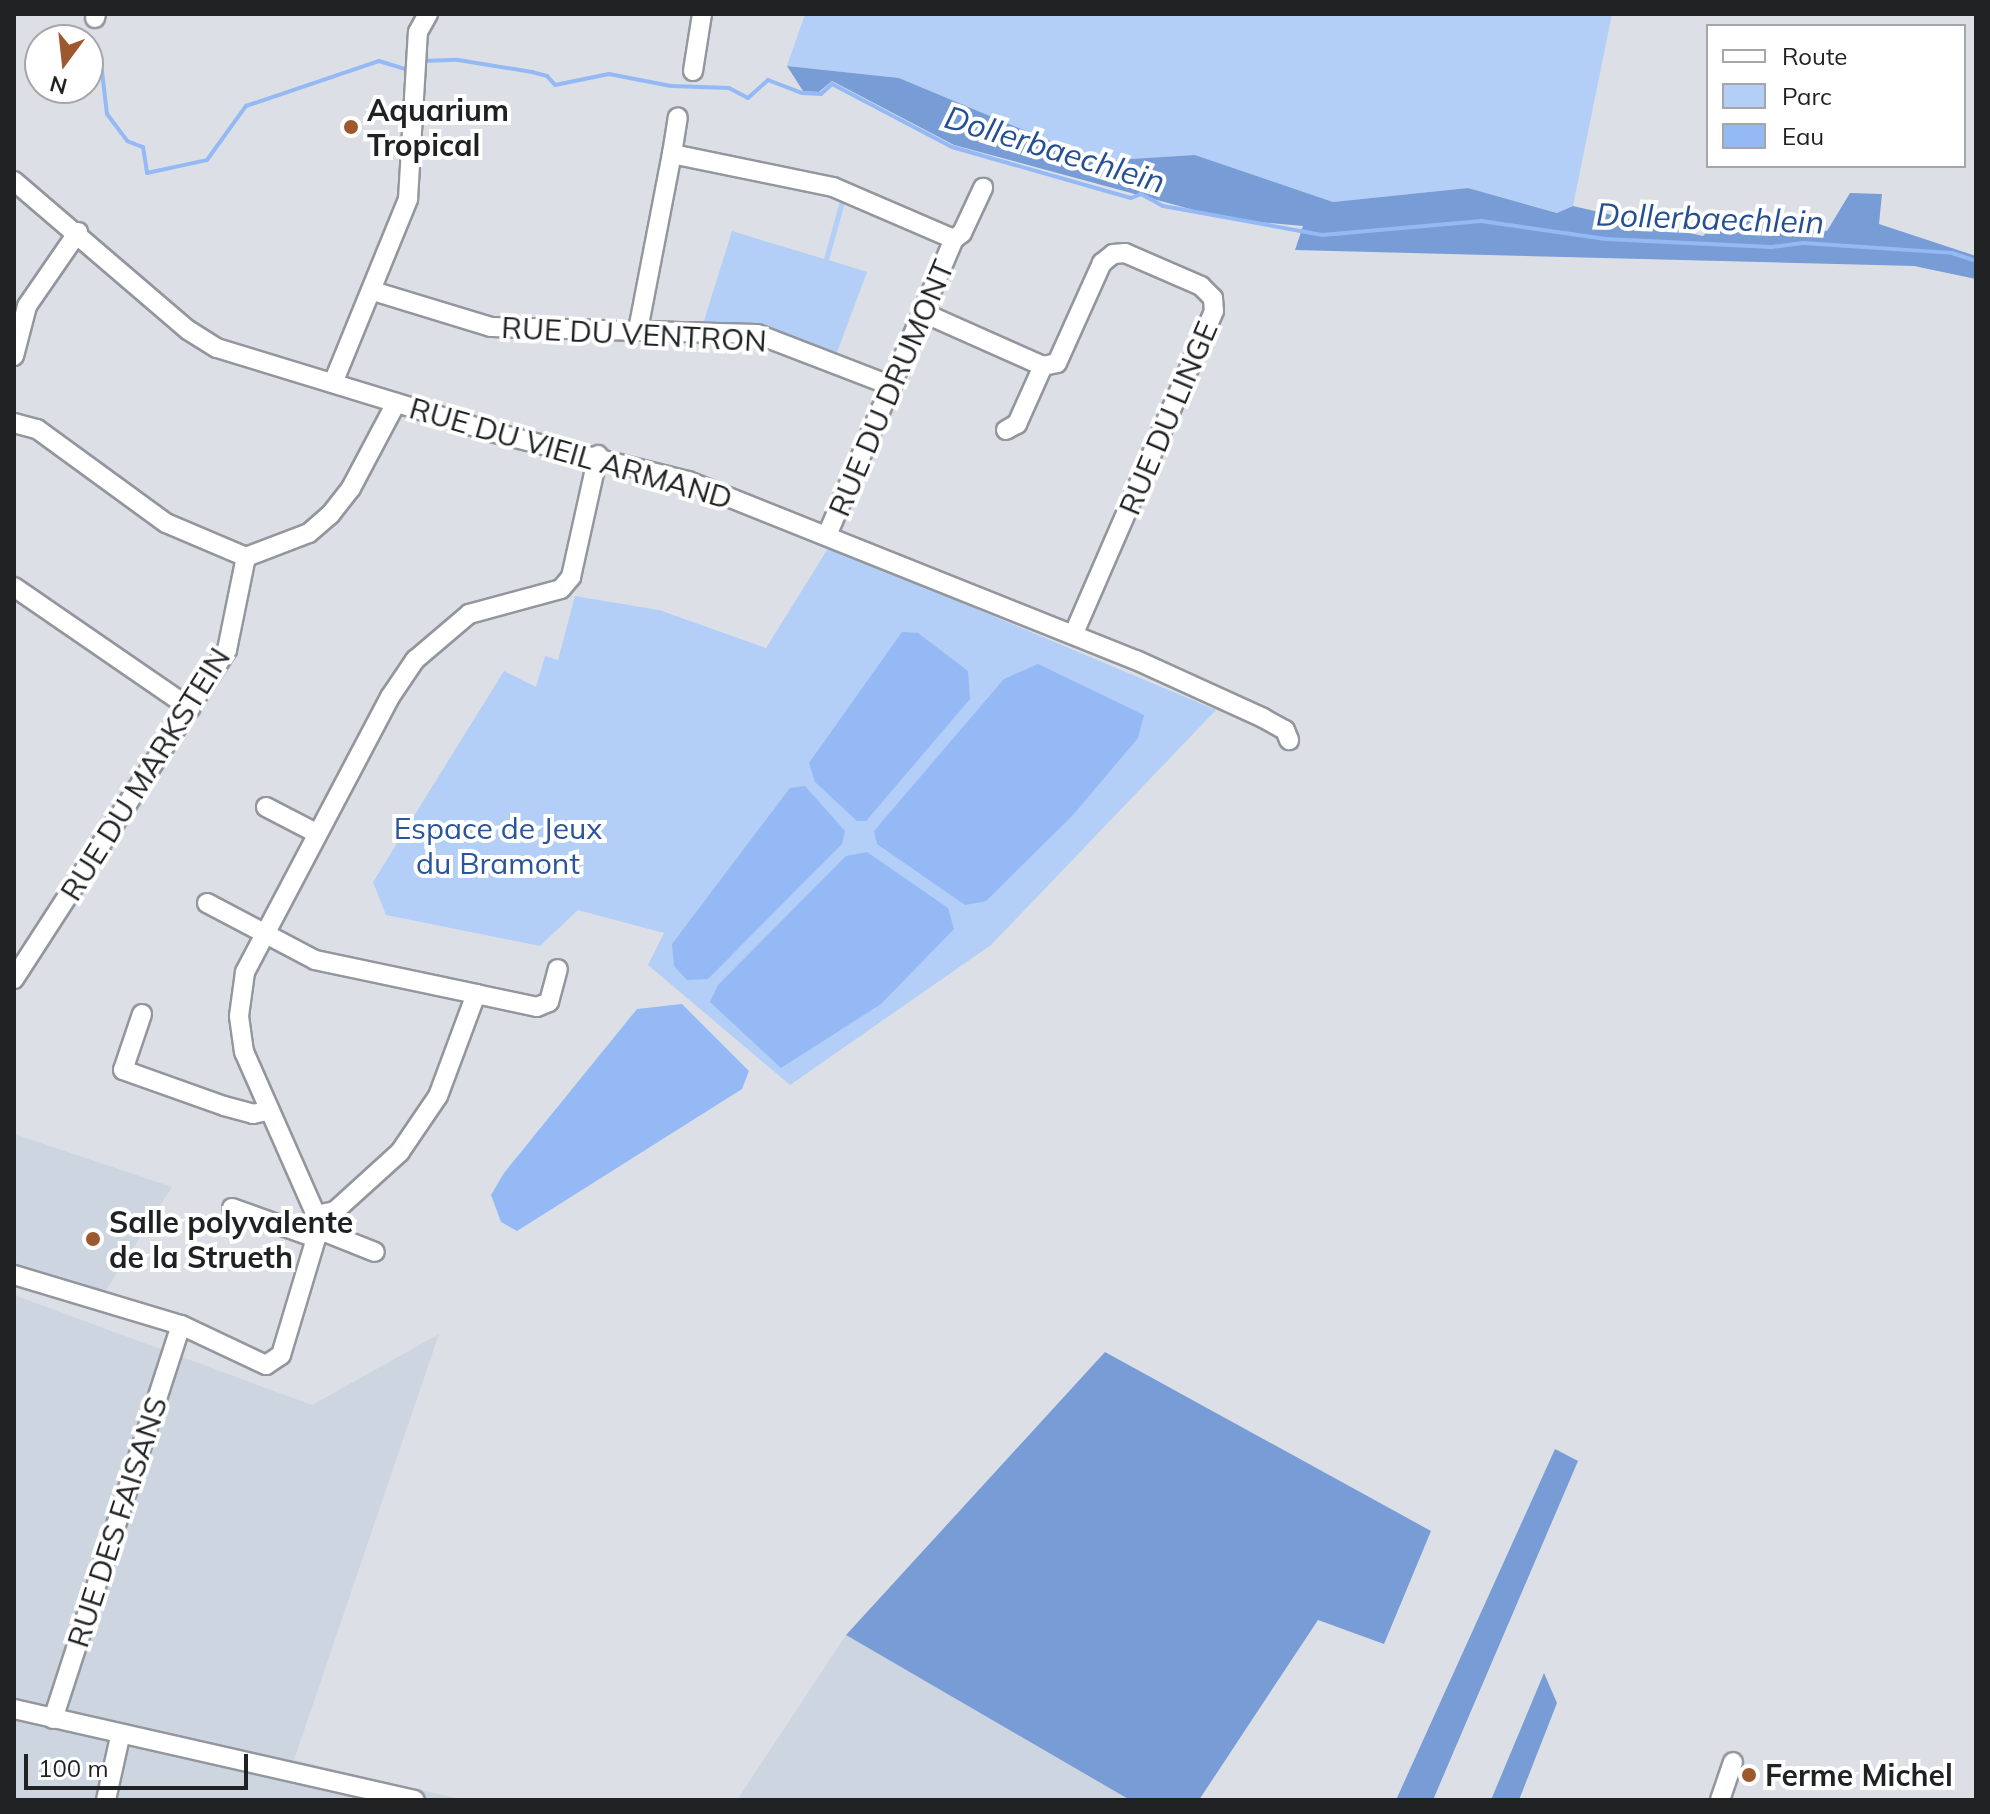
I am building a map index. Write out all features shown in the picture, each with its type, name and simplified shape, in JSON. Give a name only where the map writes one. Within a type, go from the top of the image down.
[{"type":"street","points":[[333,383],[408,199],[418,32],[428,14]]},
{"type":"street","points":[[693,71],[702,14]]},
{"type":"street","points":[[638,330],[678,117]]},
{"type":"street","name":"RUE DU DRUMONT","points":[[672,154],[833,187],[954,239]]},
{"type":"street","name":"RUE DU VIEIL ARMAND","points":[[14,181],[78,232],[188,330],[217,348],[396,403],[688,481],[1073,635],[1263,718],[1285,730],[1289,740]]},
{"type":"street","name":"RUE DU DRUMONT","points":[[827,536],[926,314],[954,239],[962,233],[983,188]]},
{"type":"street","points":[[14,356],[27,306],[78,232]]},
{"type":"street","name":"RUE DU LINGE","points":[[1006,430],[1017,424],[1043,366],[1057,363],[1102,263],[1113,254],[1125,253],[1201,286],[1213,298],[1214,311],[1073,635]]},
{"type":"street","name":"RUE DU VENTRON","points":[[373,291],[491,327],[772,337],[892,386]]},
{"type":"street","points":[[926,314],[1043,366]]},
{"type":"street","points":[[14,423],[37,429],[166,523],[246,557],[309,533],[330,515],[351,488],[396,403]]},
{"type":"street","points":[[316,1227],[244,1052],[239,1016],[245,972],[316,833],[415,660],[469,614],[561,589],[571,577],[598,455]]},
{"type":"street","name":"RUE DU MARKSTEIN","points":[[14,979],[227,650],[246,557]]},
{"type":"street","points":[[14,587],[190,708]]},
{"type":"street","points":[[266,807],[316,833]]},
{"type":"street","points":[[207,903],[315,960],[537,1007],[549,1002],[558,969]]},
{"type":"street","points":[[14,1275],[181,1325],[266,1365],[281,1355],[316,1227],[400,1152],[438,1096],[476,994]]},
{"type":"street","points":[[142,1014],[123,1070],[253,1114],[270,1110]]},
{"type":"street","points":[[232,1208],[316,1227],[375,1252]]},
{"type":"street","name":"RUE DES FAISANS","points":[[53,1719],[181,1325]]},
{"type":"street","points":[[14,1709],[120,1737],[415,1800]]},
{"type":"street","points":[[106,1800],[120,1737]]},
{"type":"street","points":[[1720,1800],[1733,1762]]},
{"type":"shaded area","points":[[787,66],[899,78],[1098,161],[1195,155],[1333,202],[1468,188],[1557,213],[1573,206],[1703,236],[1723,215],[1827,231],[1850,193],[1882,194],[1879,224],[1976,256],[1976,279],[1914,266],[1295,250],[1303,226],[1227,219],[954,145],[832,81],[819,92],[803,91]]},
{"type":"shaded area","points":[[14,1134],[172,1187],[101,1298],[14,1265]]},
{"type":"shaded area","points":[[14,1295],[312,1405],[439,1334],[294,1760],[464,1800],[14,1800]]},
{"type":"shaded area","points":[[1105,1352],[1431,1531],[1384,1644],[1318,1620],[1199,1800],[1130,1800],[846,1635]]},
{"type":"shaded area","points":[[1555,1449],[1578,1461],[1433,1800],[1396,1800]]},
{"type":"shaded area","points":[[846,1635],[1130,1800],[737,1800]]},
{"type":"shaded area","points":[[1544,1673],[1557,1703],[1519,1800],[1491,1800]]},
{"type":"green space","points":[[805,14],[1612,14],[1573,206],[1558,213],[1468,188],[1333,202],[1195,155],[1098,161],[899,78],[787,66]]},
{"type":"green space","points":[[840,201],[845,203],[829,260],[867,272],[836,355],[764,326],[703,324],[732,231],[824,259]]},
{"type":"green space","name":"Espace de Jeux du Bramont","points":[[829,547],[1216,710],[991,945],[790,1085],[648,965],[664,933],[578,910],[540,946],[386,915],[373,882],[504,671],[536,687],[545,656],[558,660],[575,596],[659,610],[766,648]]},
{"type":"water","points":[[902,632],[918,633],[968,671],[970,699],[866,821],[857,821],[815,782],[809,763]]},
{"type":"water","points":[[1038,664],[1144,715],[1138,738],[1073,815],[986,901],[965,905],[877,844],[874,831],[1004,679]]},
{"type":"water","points":[[805,786],[845,831],[842,844],[708,979],[687,980],[674,966],[672,944],[790,788]]},
{"type":"water","points":[[867,852],[948,908],[954,929],[881,1004],[781,1068],[710,1002],[718,985],[846,856]]},
{"type":"water","points":[[682,1004],[749,1071],[742,1089],[517,1231],[501,1222],[491,1195],[504,1173],[637,1009]]},
{"type":"waterway","name":"Dollerbaechlein","points":[[422,61],[458,60],[532,72],[547,76],[555,85],[609,74],[671,86],[729,88],[748,98],[768,80],[802,93],[821,94],[832,84],[952,147],[1131,198],[1141,194],[1163,206],[1322,235],[1481,221],[1606,239],[1771,247],[1803,243],[1952,253],[1976,261]]},
{"type":"waterway","name":"Dollerbaechlein","points":[[104,88],[107,114],[127,141],[143,147],[147,173],[207,160],[246,106],[379,61],[409,70]]},
{"type":"place","name":"Aquarium Tropical","points":[[351,127]]},
{"type":"place","name":"Salle polyvalente de la Strueth","points":[[93,1239]]},
{"type":"place","name":"Ferme Michel","points":[[1749,1775]]}]
